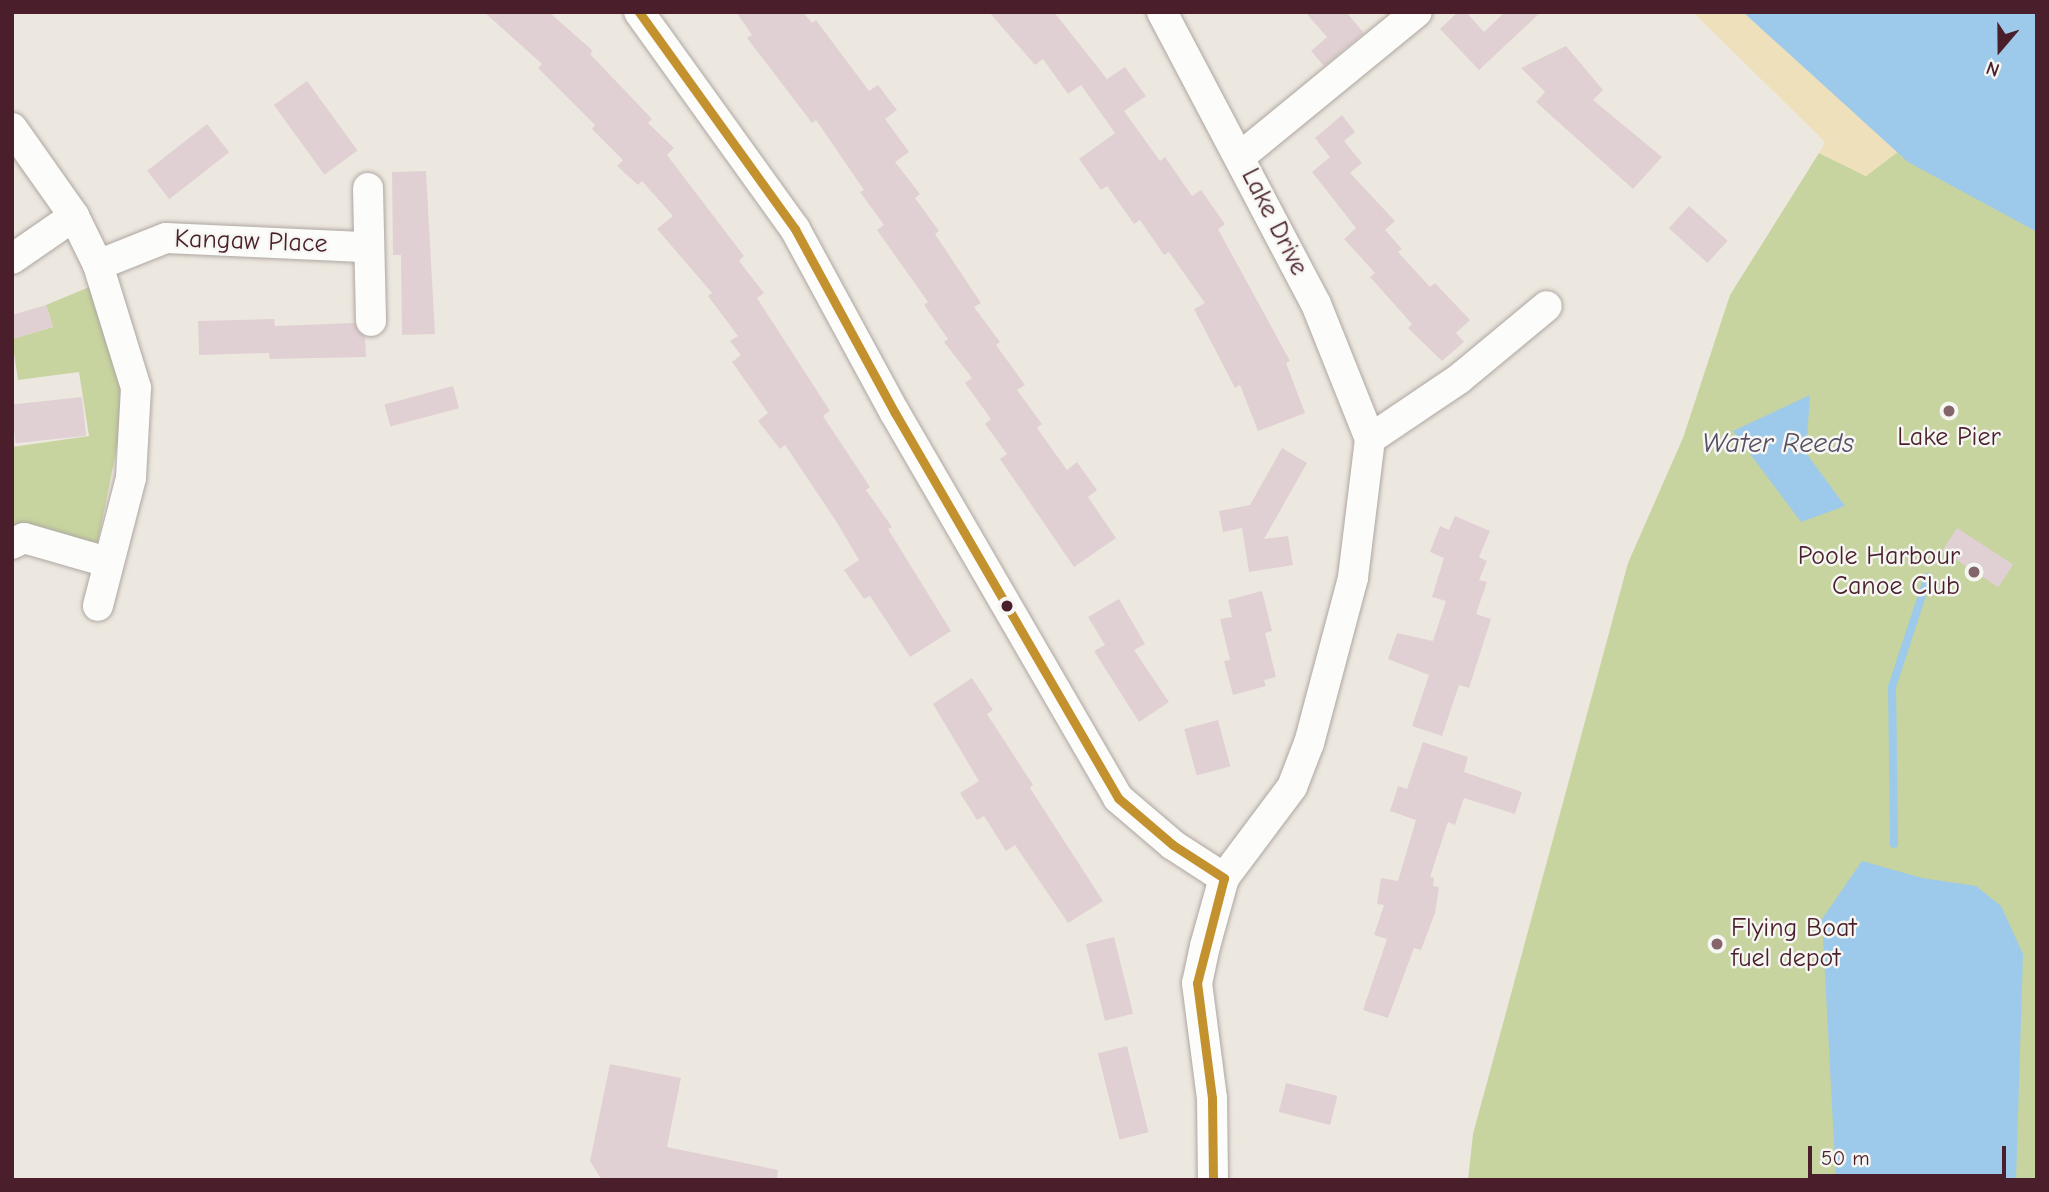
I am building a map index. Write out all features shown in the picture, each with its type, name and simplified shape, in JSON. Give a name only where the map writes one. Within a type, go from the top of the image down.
[{"type":"street","points":[[639,12],[795,229],[895,413],[1118,798],[1173,845],[1224,878],[1197,983],[1212,1098],[1213,1180]]},
{"type":"street","name":"Lake Drive","points":[[1162,12],[1241,156],[1315,304],[1370,439],[1353,578],[1309,743],[1292,787],[1224,878]]},
{"type":"street","points":[[1241,156],[1417,12]]},
{"type":"street","points":[[12,128],[74,216],[98,265],[136,388],[131,478],[107,562],[98,606]]},
{"type":"street","points":[[368,188],[371,321]]},
{"type":"street","points":[[12,259],[74,216]]},
{"type":"street","name":"Kangaw Place","points":[[98,265],[166,238],[368,247]]},
{"type":"street","points":[[1370,439],[1459,379],[1547,306]]},
{"type":"street","points":[[12,544],[24,538],[107,562]]},
{"type":"green space","points":[[1921,134],[2037,189],[2037,1180],[1468,1180],[1473,1134],[1628,563],[1683,438],[1730,295],[1819,153],[1866,176]]},
{"type":"green space","points":[[94,285],[119,361],[124,412],[98,541],[86,547],[24,523],[12,526],[12,447],[89,436],[79,372],[18,380],[12,339],[53,327],[46,305]]},
{"type":"sand","points":[[1693,12],[1815,12],[1921,134],[1866,176],[1819,153],[1825,142]]},
{"type":"water","points":[[1743,12],[2037,12],[2037,232],[1908,162]]},
{"type":"water","name":"Water Reeds","points":[[1810,395],[1806,453],[1845,506],[1801,522],[1733,431]]},
{"type":"water","points":[[1862,861],[1922,878],[1976,886],[2001,906],[2023,954],[2016,1180],[1836,1180],[1822,919]]},
{"type":"building","points":[[484,12],[549,12],[593,51],[590,54],[652,119],[648,123],[674,148],[667,155],[744,256],[739,261],[764,293],[757,298],[830,411],[823,416],[870,487],[866,490],[892,527],[888,529],[951,631],[910,657],[870,596],[864,599],[844,570],[859,560],[836,521],[785,445],[780,449],[758,421],[768,413],[732,362],[741,355],[730,341],[738,336],[708,296],[712,293],[657,229],[673,216],[642,181],[638,185],[617,166],[623,160],[592,129],[595,125],[538,68],[542,64]]},
{"type":"building","points":[[736,12],[803,12],[812,23],[816,20],[869,91],[878,85],[897,110],[885,119],[909,152],[895,162],[920,194],[915,198],[939,231],[935,234],[981,303],[974,307],[1000,342],[996,345],[1025,385],[1017,390],[1042,424],[1037,428],[1067,470],[1077,462],[1097,490],[1088,497],[1116,538],[1074,567],[1000,459],[1007,454],[985,424],[991,419],[965,383],[972,378],[944,342],[948,339],[924,305],[928,302],[877,230],[884,225],[860,192],[864,190],[816,120],[812,123],[747,38],[752,35]]},
{"type":"building","points":[[989,12],[1054,12],[1107,79],[1125,67],[1146,96],[1124,111],[1160,161],[1165,157],[1192,196],[1201,190],[1225,224],[1218,229],[1290,361],[1286,363],[1305,413],[1258,431],[1240,385],[1235,388],[1194,309],[1205,303],[1169,252],[1164,255],[1140,220],[1134,224],[1107,186],[1101,190],[1079,159],[1115,133],[1081,85],[1068,94],[1043,59],[1035,65]]},
{"type":"building","points":[[1305,12],[1346,12],[1364,33],[1324,66],[1311,51],[1327,37]]},
{"type":"building","points":[[1458,12],[1466,12],[1484,32],[1505,12],[1541,12],[1479,70],[1440,29]]},
{"type":"building","points":[[1566,46],[1603,90],[1593,100],[1662,157],[1633,189],[1536,102],[1545,92],[1521,68]]},
{"type":"building","points":[[307,81],[358,151],[324,175],[274,105]]},
{"type":"building","points":[[1342,115],[1355,132],[1344,141],[1362,163],[1350,173],[1395,221],[1385,230],[1402,249],[1398,252],[1430,287],[1435,283],[1470,320],[1456,333],[1464,342],[1442,361],[1408,328],[1412,324],[1370,277],[1375,273],[1344,239],[1356,228],[1312,172],[1330,157],[1315,138]]},
{"type":"building","points":[[207,124],[229,152],[169,199],[147,171]]},
{"type":"building","points":[[426,171],[435,334],[402,335],[401,255],[393,255],[392,172]]},
{"type":"building","points":[[1689,206],[1728,241],[1708,263],[1669,228]]},
{"type":"building","points":[[46,305],[53,327],[12,339],[12,315]]},
{"type":"building","points":[[274,319],[275,326],[354,323],[365,337],[366,357],[270,359],[269,353],[199,355],[198,321]]},
{"type":"building","points":[[453,386],[459,408],[390,427],[384,404]]},
{"type":"building","points":[[82,397],[86,436],[15,443],[12,404]]},
{"type":"building","points":[[1282,448],[1307,463],[1264,539],[1288,536],[1293,565],[1249,572],[1242,528],[1223,532],[1219,511],[1250,505]]},
{"type":"building","points":[[1455,516],[1490,531],[1479,557],[1487,561],[1479,580],[1487,582],[1476,614],[1491,619],[1469,688],[1459,685],[1442,736],[1412,726],[1429,675],[1388,659],[1397,633],[1433,641],[1446,601],[1432,597],[1444,558],[1430,552],[1440,526],[1449,530]]},
{"type":"building","points":[[1957,528],[2013,564],[1998,587],[1942,551]]},
{"type":"building","points":[[1262,591],[1272,631],[1265,633],[1276,677],[1264,680],[1266,686],[1233,695],[1224,661],[1230,660],[1220,619],[1232,617],[1228,600]]},
{"type":"building","points":[[1119,599],[1145,644],[1134,650],[1169,702],[1139,722],[1094,651],[1105,645],[1088,617]]},
{"type":"building","points":[[972,678],[993,710],[987,714],[1033,785],[1030,788],[1103,901],[1068,923],[1015,845],[1006,851],[984,816],[977,820],[960,793],[979,781],[933,704]]},
{"type":"building","points":[[1218,720],[1230,766],[1197,775],[1184,729]]},
{"type":"building","points":[[1423,742],[1468,757],[1464,772],[1522,792],[1515,814],[1464,798],[1455,825],[1448,822],[1430,877],[1434,878],[1433,886],[1439,887],[1435,913],[1421,950],[1414,948],[1388,1018],[1363,1010],[1387,939],[1374,935],[1384,905],[1377,904],[1381,878],[1398,881],[1416,820],[1390,811],[1398,786],[1407,789]]},
{"type":"building","points":[[1114,937],[1133,1014],[1105,1021],[1086,944]]},
{"type":"building","points":[[1127,1046],[1149,1132],[1119,1140],[1098,1053]]},
{"type":"building","points":[[610,1064],[681,1078],[667,1147],[778,1170],[777,1180],[602,1180],[590,1161]]},
{"type":"building","points":[[1286,1083],[1337,1096],[1330,1125],[1279,1112]]},
{"type":"waterway","points":[[1894,844],[1892,687],[1928,577]]},
{"type":"transit line","points":[[639,12],[795,229],[895,413],[1118,798],[1173,845],[1224,878]]},
{"type":"transit line","points":[[1213,1180],[1212,1098],[1197,983],[1224,878]]},
{"type":"place","name":"Lake Pier","points":[[1949,411]]},
{"type":"place","name":"Poole Harbour Canoe Club","points":[[1974,572]]},
{"type":"place","name":"Flying Boat fuel depot","points":[[1717,944]]}]
